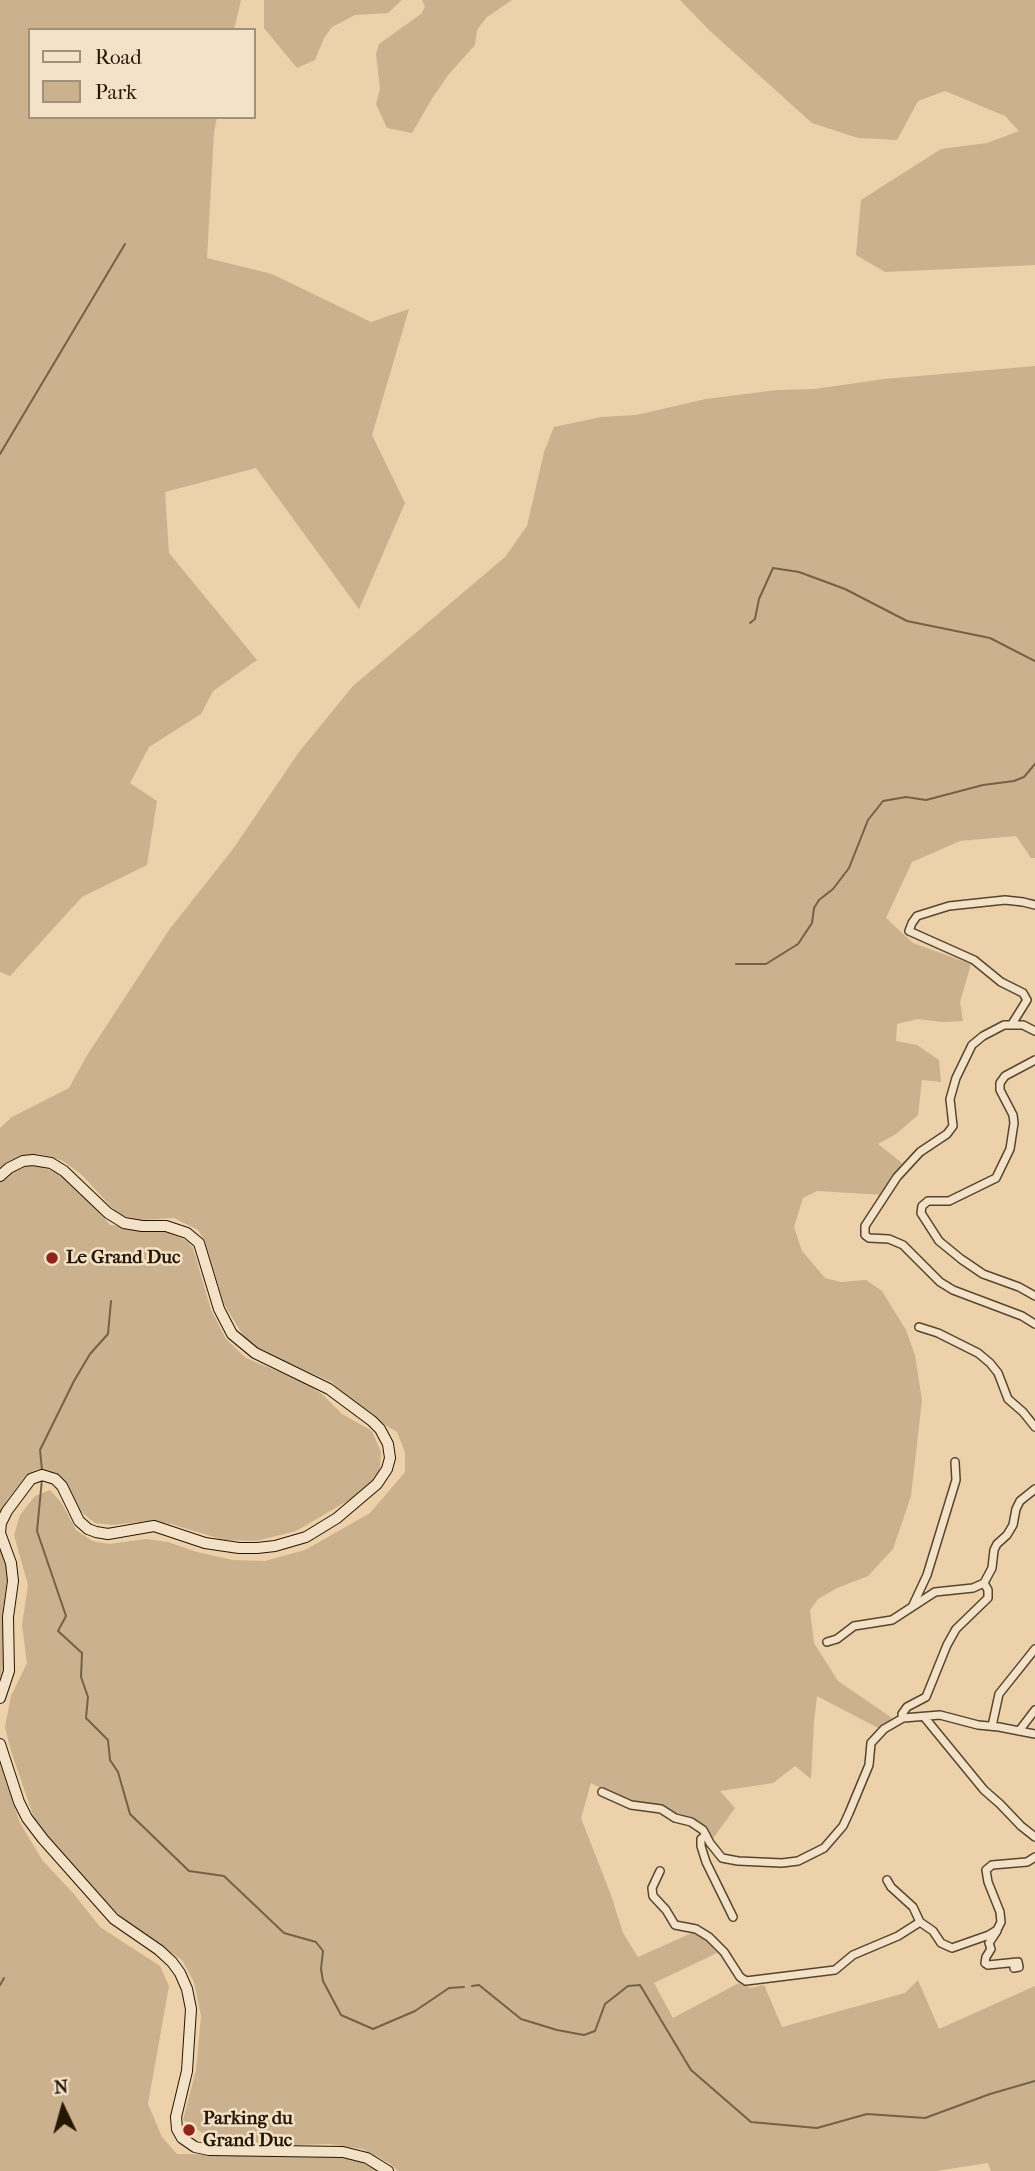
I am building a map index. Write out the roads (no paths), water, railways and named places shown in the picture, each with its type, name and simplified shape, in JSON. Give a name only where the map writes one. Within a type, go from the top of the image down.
[{"type":"street","points":[[1012,1024],[1027,1000],[1023,993],[1001,982],[974,960],[909,931],[917,916],[949,906],[1005,900],[1035,905]]},
{"type":"street","points":[[1035,1031],[1012,1024],[1004,1025],[972,1045],[956,1078],[950,1099],[953,1126],[947,1134],[920,1152],[897,1177],[865,1226],[864,1235],[869,1238],[889,1239],[903,1245],[947,1286],[1022,1316],[1035,1324]]},
{"type":"street","points":[[1035,1060],[1004,1076],[1000,1083],[1000,1090],[1013,1115],[1014,1123],[1010,1149],[996,1178],[949,1201],[928,1201],[922,1206],[921,1213],[939,1241],[961,1259],[983,1274],[1035,1296]]},
{"type":"street","points":[[0,1176],[23,1161],[51,1163],[64,1171],[108,1213],[124,1223],[173,1227],[187,1233],[199,1243],[219,1309],[232,1334],[255,1353],[329,1389],[372,1421],[388,1444],[390,1458],[387,1469],[377,1484],[337,1518],[306,1537],[257,1548],[205,1543],[154,1527],[108,1534],[96,1532],[79,1521],[62,1486],[55,1479],[42,1475],[31,1479],[1,1522],[0,1533],[11,1563],[13,1581],[8,1617],[9,1671],[0,1698]]},
{"type":"street","points":[[919,1326],[978,1353],[990,1363],[998,1373],[1009,1399],[1035,1427]]},
{"type":"street","points":[[913,1606],[927,1575],[956,1480],[955,1462]]},
{"type":"street","points":[[827,1642],[837,1639],[853,1626],[891,1620],[935,1592],[973,1588],[984,1583],[992,1568],[994,1550],[1013,1525],[1020,1501],[1035,1489]]},
{"type":"street","points":[[903,1718],[902,1714],[907,1707],[926,1697],[956,1629],[988,1598],[984,1583]]},
{"type":"street","points":[[992,1726],[999,1694],[1035,1649]]},
{"type":"street","points":[[1019,1731],[1035,1710]]},
{"type":"street","points":[[602,1792],[631,1805],[661,1810],[675,1818],[691,1822],[703,1830],[722,1858],[782,1863],[798,1861],[824,1848],[843,1826],[869,1765],[871,1743],[884,1729],[903,1718],[940,1715],[978,1725],[1035,1734]]},
{"type":"street","points":[[925,1718],[984,1790],[1035,1837]]},
{"type":"street","points":[[0,1744],[19,1802],[43,1839],[114,1919],[159,1950],[180,1973],[187,1989],[191,2010],[187,2071],[176,2117],[177,2129],[182,2138],[195,2147],[209,2150],[343,2151],[367,2158],[388,2171]]},
{"type":"street","points":[[706,1835],[701,1839],[703,1854],[733,1917]]},
{"type":"street","points":[[1014,1968],[1019,1967],[1018,1962],[985,1963],[991,1950],[989,1944],[1001,1922],[986,1870],[992,1865],[1031,1864],[1035,1857]]},
{"type":"street","points":[[660,1871],[652,1888],[653,1896],[675,1925],[696,1929],[709,1937],[746,1981],[835,1970],[853,1955],[898,1936],[920,1922]]},
{"type":"street","points":[[887,1880],[913,1907],[920,1922],[933,1931],[941,1943],[952,1948],[968,1944],[998,1930]]},
{"type":"waterway","points":[[0,454],[125,244]]},
{"type":"waterway","points":[[750,623],[755,619],[759,599],[773,568],[799,572],[845,589],[907,621],[990,638],[1035,661]]},
{"type":"waterway","points":[[736,964],[766,964],[798,944],[812,923],[814,908],[819,900],[833,889],[849,868],[868,820],[883,801],[906,797],[926,800],[983,785],[1014,781],[1024,777],[1035,764]]},
{"type":"waterway","points":[[42,1470],[40,1450],[74,1381],[90,1354],[108,1334],[111,1301]]},
{"type":"waterway","points":[[42,1479],[37,1531],[66,1616],[58,1631],[82,1653],[81,1677],[88,1697],[86,1718],[108,1740],[110,1760],[118,1772],[130,1814],[189,1871],[224,1876],[284,1933],[316,1942],[323,1951],[323,1981],[341,2015],[373,2029],[415,2011],[449,1988],[464,1987]]},
{"type":"waterway","points":[[0,1985],[4,1978]]},
{"type":"waterway","points":[[472,1986],[479,1985],[521,2019],[584,2035],[595,2031],[605,2004],[628,1986],[640,1985],[691,2070],[751,2122],[817,2128],[867,2114],[925,2118],[1035,2081]]},
{"type":"place","name":"Le Grand Duc","points":[[52,1258]]},
{"type":"place","name":"Parking du Grand Duc","points":[[189,2130]]}]
